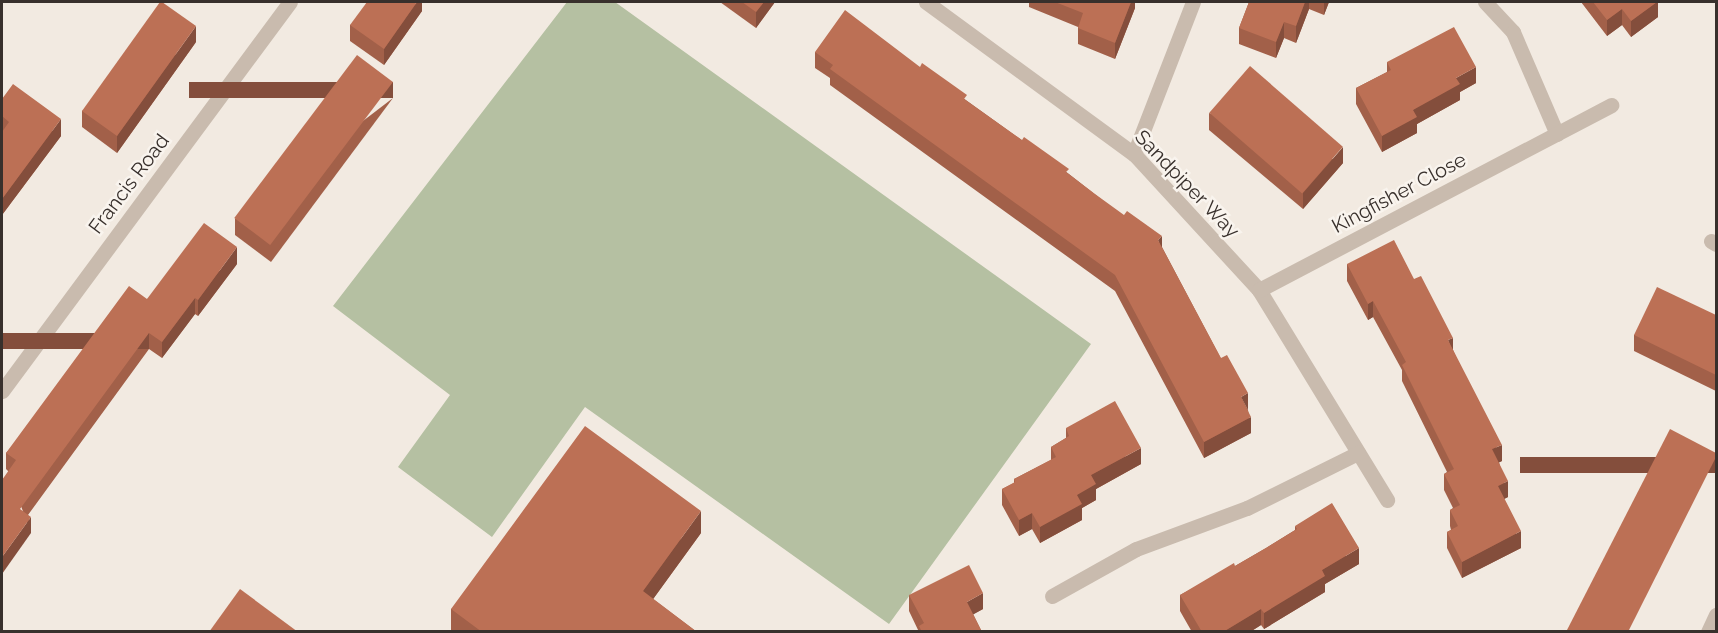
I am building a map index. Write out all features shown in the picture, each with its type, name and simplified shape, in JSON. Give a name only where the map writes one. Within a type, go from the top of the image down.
[{"type":"street","name":"Francis Road","points":[[2,391],[290,2]]},
{"type":"street","name":"Sandpiper Way","points":[[926,2],[1134,154],[1259,290],[1387,500]]},
{"type":"street","points":[[1134,154],[1193,2]]},
{"type":"street","points":[[1485,2],[1513,32],[1557,134]]},
{"type":"street","name":"Kingfisher Close","points":[[1259,290],[1611,105]]},
{"type":"street","points":[[1052,596],[1136,549],[1247,508],[1358,453]]},
{"type":"street","points":[[1708,632],[1716,615]]},
{"type":"green space","points":[[567,2],[615,2],[1091,344],[889,624],[585,407],[492,537],[398,467],[450,395],[333,306]]},
{"type":"building","points":[[160,2],[196,26],[117,136],[82,111]]},
{"type":"building","points":[[367,2],[417,2],[384,49],[350,25]]},
{"type":"building","points":[[742,2],[764,2],[756,12]]},
{"type":"building","points":[[1055,2],[1131,2],[1115,43],[1078,28],[1083,13]]},
{"type":"building","points":[[1249,2],[1305,2],[1296,26],[1284,22],[1276,42],[1239,28]]},
{"type":"building","points":[[1593,2],[1657,2],[1631,21],[1622,9],[1607,20]]},
{"type":"building","points":[[845,10],[920,67],[922,63],[967,95],[964,99],[1022,140],[1024,137],[1069,169],[1066,172],[1124,215],[1127,211],[1162,236],[1158,240],[1221,358],[1227,355],[1248,393],[1241,397],[1251,417],[1204,442],[1115,275],[830,69],[833,65],[815,52]]},
{"type":"building","points":[[1454,27],[1476,67],[1456,78],[1460,84],[1413,110],[1417,117],[1382,136],[1356,88],[1391,70],[1387,62]]},
{"type":"building","points":[[357,55],[393,82],[270,245],[234,218]]},
{"type":"building","points":[[1250,66],[1343,147],[1302,193],[1209,113]]},
{"type":"building","points":[[13,84],[61,119],[2,199],[2,132],[9,122],[2,116],[2,99]]},
{"type":"building","points":[[204,223],[237,247],[198,300],[195,298],[162,342],[149,333],[20,509],[31,517],[2,557],[2,480],[16,460],[6,453],[129,286],[147,299]]},
{"type":"building","points":[[1394,240],[1414,279],[1421,276],[1453,338],[1448,340],[1502,445],[1492,449],[1508,481],[1498,486],[1521,531],[1462,562],[1447,532],[1458,526],[1450,510],[1460,505],[1444,474],[1454,469],[1402,365],[1406,362],[1373,301],[1368,304],[1347,264]]},
{"type":"building","points":[[1657,287],[1716,315],[1716,375],[1634,335]]},
{"type":"building","points":[[1115,401],[1141,448],[1091,475],[1096,484],[1077,495],[1082,504],[1040,527],[1032,513],[1019,520],[1002,489],[1015,482],[1014,479],[1056,457],[1051,447],[1069,436],[1066,428]]},
{"type":"building","points":[[585,426],[701,511],[643,591],[697,632],[482,632],[451,609]]},
{"type":"building","points":[[1670,429],[1716,453],[1716,457],[1628,632],[1570,632],[1567,630]]},
{"type":"building","points":[[1332,503],[1359,548],[1322,570],[1325,576],[1264,613],[1261,609],[1223,632],[1202,632],[1180,595],[1234,563],[1235,566],[1266,548],[1297,529],[1295,526]]},
{"type":"building","points":[[969,565],[983,593],[967,602],[982,632],[922,632],[919,626],[924,623],[909,595]]},
{"type":"building","points":[[240,589],[298,632],[209,632]]}]
